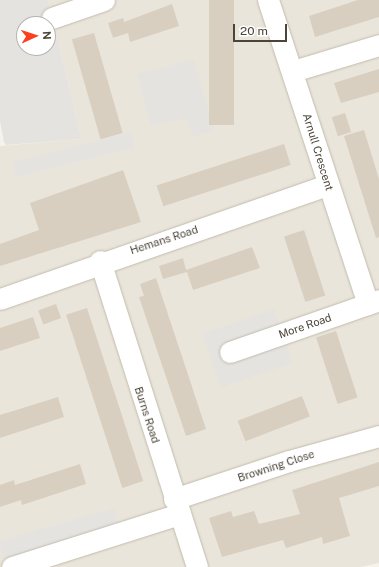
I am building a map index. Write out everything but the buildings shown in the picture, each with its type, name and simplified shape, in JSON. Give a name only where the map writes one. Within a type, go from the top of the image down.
[{"type":"street","points":[[56,17],[104,0]]},
{"type":"street","name":"Arnull Crescent","points":[[268,0],[293,71],[328,185],[374,302]]},
{"type":"street","points":[[293,71],[379,45]]},
{"type":"street","name":"Hemans Road","points":[[0,299],[100,261],[328,185]]},
{"type":"street","name":"Burns Road","points":[[100,261],[197,567]]},
{"type":"street","name":"More Road","points":[[230,352],[374,302]]},
{"type":"street","name":"Browning Close","points":[[12,567],[177,506],[289,461],[379,436]]},
{"type":"shaded area","points":[[0,0],[48,0],[52,16],[16,16],[16,56],[56,56],[56,33],[82,139],[6,145],[4,142],[0,121]]},
{"type":"shaded area","points":[[48,0],[379,0],[379,563],[361,567],[0,567],[0,146],[82,139],[56,33],[56,16],[52,16]]},
{"type":"shaded area","points":[[194,59],[214,130],[192,137],[186,118],[151,126],[137,74]]},
{"type":"shaded area","points":[[131,132],[135,148],[16,177],[13,162]]},
{"type":"shaded area","points":[[274,309],[293,363],[221,388],[202,334]]},
{"type":"shaded area","points":[[114,508],[119,526],[4,559],[0,541]]}]
